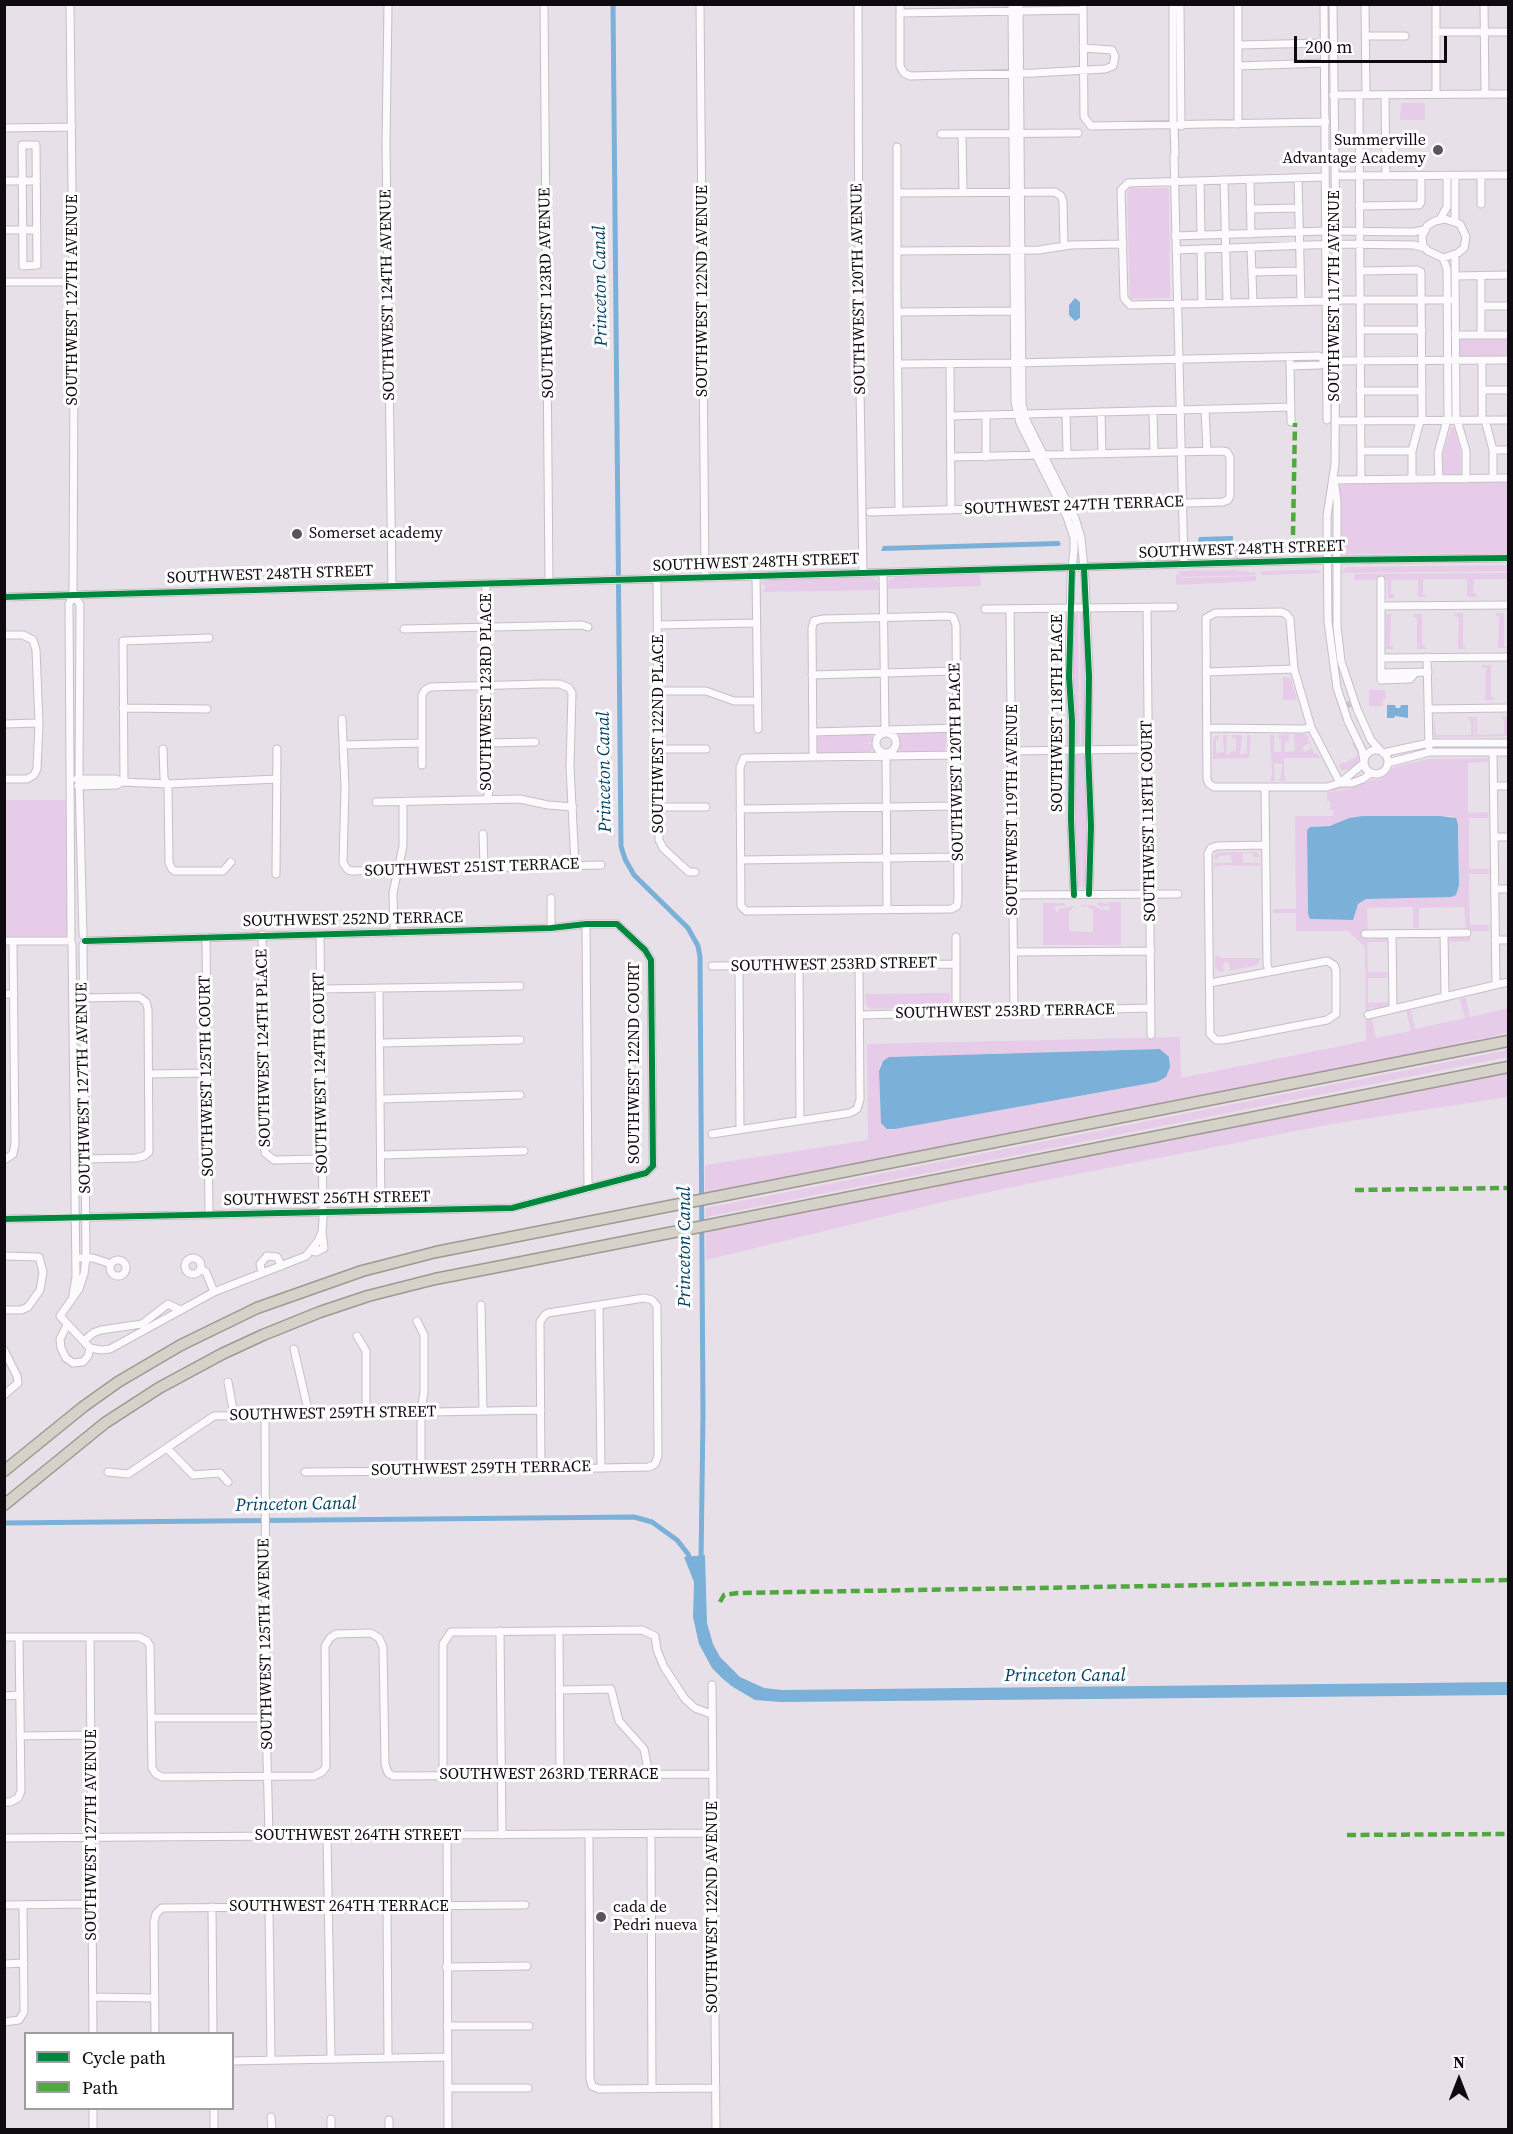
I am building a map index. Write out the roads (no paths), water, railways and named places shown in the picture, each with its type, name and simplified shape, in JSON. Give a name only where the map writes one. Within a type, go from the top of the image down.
[{"type":"highway","points":[[4,1470],[83,1407],[154,1361],[220,1324],[300,1291],[362,1271],[426,1254],[1509,1039]]},
{"type":"highway","points":[[4,1505],[105,1423],[159,1388],[222,1354],[297,1321],[343,1304],[401,1287],[1509,1067]]},
{"type":"street","name":"SOUTHWEST 127TH AVENUE","points":[[70,4],[73,596],[69,604],[76,1257],[76,1277],[71,1300]]},
{"type":"street","name":"SOUTHWEST 124TH AVENUE","points":[[388,4],[386,145],[392,585]]},
{"type":"street","name":"SOUTHWEST 123RD AVENUE","points":[[544,4],[549,582]]},
{"type":"street","name":"SOUTHWEST 122ND AVENUE","points":[[700,4],[705,578]]},
{"type":"street","name":"SOUTHWEST 120TH AVENUE","points":[[858,4],[859,316],[864,573]]},
{"type":"street","points":[[900,4],[900,64],[906,74],[915,76],[1016,74],[1110,68],[1114,64],[1113,51],[1083,48]]},
{"type":"street","points":[[1173,4],[1176,126]]},
{"type":"street","points":[[1180,4],[1174,182],[1184,564]]},
{"type":"street","points":[[1238,4],[1238,124]]},
{"type":"street","name":"SOUTHWEST 117TH AVENUE","points":[[1324,4],[1326,301],[1335,421],[1338,643],[1350,708],[1371,740],[1382,752]]},
{"type":"street","name":"SOUTHWEST 117TH AVENUE","points":[[1331,361],[1336,244],[1333,4]]},
{"type":"street","points":[[1361,480],[1359,177],[1366,36],[1365,4]]},
{"type":"street","points":[[1436,4],[1436,94]]},
{"type":"street","points":[[1484,4],[1485,94]]},
{"type":"street","points":[[900,13],[1083,7],[1084,119],[1089,125],[1098,127],[1334,122]]},
{"type":"street","points":[[1016,8],[1018,363]]},
{"type":"street","points":[[1436,32],[1509,32]]},
{"type":"street","points":[[1366,36],[1405,36]]},
{"type":"street","points":[[1238,45],[1324,43]]},
{"type":"street","points":[[1238,66],[1324,63]]},
{"type":"street","points":[[1334,95],[1509,94]]},
{"type":"street","points":[[1385,95],[1386,176]]},
{"type":"street","points":[[4,128],[72,127]]},
{"type":"street","points":[[940,134],[1078,133]]},
{"type":"street","points":[[962,134],[963,192]]},
{"type":"street","points":[[1016,134],[1013,144],[1017,192]]},
{"type":"street","points":[[22,145],[36,145],[37,266],[23,266],[22,181],[22,145]]},
{"type":"street","points":[[897,147],[899,511]]},
{"type":"street","points":[[1335,177],[1509,175]]},
{"type":"street","points":[[1359,206],[1419,206],[1421,176]]},
{"type":"street","points":[[1440,219],[1447,207],[1451,176]]},
{"type":"street","points":[[1451,176],[1455,221]]},
{"type":"street","points":[[1481,176],[1481,204]]},
{"type":"street","points":[[1325,177],[1127,183],[1121,189],[1124,298],[1130,305],[1326,301]]},
{"type":"street","points":[[1298,178],[1300,301]]},
{"type":"street","points":[[1224,180],[1227,303]]},
{"type":"street","points":[[1250,180],[1251,234]]},
{"type":"street","points":[[4,181],[36,181]]},
{"type":"street","points":[[1200,181],[1201,235]]},
{"type":"street","points":[[897,193],[1053,191],[1061,196],[1064,204],[1064,246]]},
{"type":"street","points":[[1250,209],[1299,208]]},
{"type":"street","points":[[1176,250],[1299,247],[1326,244],[1414,245],[1443,258],[1455,256],[1464,248],[1466,237],[1462,227],[1455,221],[1440,219],[1431,223],[1424,230],[1422,237],[1425,248]]},
{"type":"street","points":[[4,230],[36,230]]},
{"type":"street","points":[[1175,236],[1299,231],[1413,232],[1424,230]]},
{"type":"street","points":[[897,251],[1017,250],[1123,244]]},
{"type":"street","points":[[1251,248],[1253,303]]},
{"type":"street","points":[[1201,249],[1202,304]]},
{"type":"street","points":[[1017,250],[1014,311],[1021,415],[1066,507]]},
{"type":"street","points":[[1454,360],[1451,300],[1455,276],[1455,256]]},
{"type":"street","points":[[1439,479],[1438,453],[1452,420],[1455,335],[1447,269],[1443,258]]},
{"type":"street","points":[[1252,272],[1300,271]]},
{"type":"street","points":[[1360,271],[1419,271],[1421,274],[1421,421],[1412,451],[1412,479]]},
{"type":"street","points":[[1455,276],[1509,275]]},
{"type":"street","points":[[1481,276],[1481,335]]},
{"type":"street","points":[[4,282],[73,282]]},
{"type":"street","points":[[1335,300],[1451,300]]},
{"type":"street","points":[[1481,306],[1509,306]]},
{"type":"street","points":[[897,312],[1014,311]]},
{"type":"street","points":[[1360,330],[1422,330]]},
{"type":"street","points":[[1455,335],[1509,335]]},
{"type":"street","points":[[898,364],[1290,356],[1319,356],[1331,361]]},
{"type":"street","points":[[1290,356],[1291,422]]},
{"type":"street","points":[[1482,360],[1483,420],[1493,450],[1493,478]]},
{"type":"street","points":[[1290,366],[1320,365],[1331,361],[1509,360]]},
{"type":"street","points":[[1326,420],[1331,361]]},
{"type":"street","points":[[950,364],[951,510]]},
{"type":"street","points":[[1482,390],[1509,390]]},
{"type":"street","points":[[1360,391],[1422,391]]},
{"type":"street","points":[[950,416],[1291,407]]},
{"type":"street","points":[[951,457],[1207,451],[1206,410]]},
{"type":"street","points":[[1153,411],[1154,452]]},
{"type":"street","points":[[1101,412],[1102,454]]},
{"type":"street","points":[[1066,413],[1067,455]]},
{"type":"street","points":[[986,416],[986,457]]},
{"type":"street","points":[[1452,420],[1466,451],[1466,478]]},
{"type":"street","points":[[1335,421],[1509,420]]},
{"type":"street","points":[[1493,450],[1509,450]]},
{"type":"street","name":"SOUTHWEST 247TH TERRACE","points":[[870,512],[1223,502],[1231,495],[1230,458],[1227,452],[1207,451]]},
{"type":"street","points":[[1361,451],[1412,451]]},
{"type":"street","points":[[1334,480],[1509,478]]},
{"type":"street","name":"SOUTHWEST 117TH AVENUE","points":[[1334,480],[1327,516],[1328,622],[1334,675],[1341,704],[1362,750],[1364,762]]},
{"type":"street","name":"SOUTHWEST 118TH PLACE","points":[[1066,507],[1080,531],[1084,568],[1089,676],[1088,750],[1091,826],[1089,894]]},
{"type":"street","name":"SOUTHWEST 118TH PLACE","points":[[1066,507],[1074,538],[1070,686],[1074,895]]},
{"type":"street","name":"SOUTHWEST 248TH STREET","points":[[4,597],[1327,560],[1509,558]]},
{"type":"street","points":[[884,573],[885,731]]},
{"type":"street","points":[[756,576],[758,729]]},
{"type":"street","name":"SOUTHWEST 122ND PLACE","points":[[657,579],[659,838],[662,847],[689,872],[695,872]]},
{"type":"street","points":[[1381,580],[1381,680],[1410,679],[1415,673],[1428,672]]},
{"type":"street","name":"SOUTHWEST 123RD PLACE","points":[[486,584],[489,790],[487,800]]},
{"type":"street","name":"SOUTHWEST 127TH AVENUE","points":[[67,1325],[60,1316],[82,1282],[86,1258],[79,783],[80,604],[73,596]]},
{"type":"street","points":[[1381,606],[1509,605]]},
{"type":"street","points":[[985,609],[1174,607]]},
{"type":"street","name":"SOUTHWEST 118TH COURT","points":[[1147,608],[1151,1035]]},
{"type":"street","name":"SOUTHWEST 119TH AVENUE","points":[[1010,609],[1014,1012]]},
{"type":"street","points":[[1340,783],[1311,727],[1294,669],[1290,621],[1287,615],[1281,612],[1221,612],[1208,616],[1206,621],[1207,779],[1212,786],[1326,787],[1340,783],[1352,783],[1371,773],[1383,772],[1388,763],[1429,752],[1509,752]]},
{"type":"street","name":"SOUTHWEST 120TH PLACE","points":[[884,617],[949,616],[955,620],[957,728],[958,905],[951,909],[887,910]]},
{"type":"street","points":[[813,756],[813,622],[817,619],[884,617]]},
{"type":"street","points":[[658,625],[756,623]]},
{"type":"street","points":[[404,629],[582,625],[588,627]]},
{"type":"street","points":[[4,635],[23,635],[33,640],[36,650],[39,723],[37,769],[34,775],[27,779],[4,779]]},
{"type":"street","points":[[123,781],[123,641],[208,638]]},
{"type":"street","points":[[1427,657],[1429,752]]},
{"type":"street","points":[[1381,658],[1509,657]]},
{"type":"street","points":[[1206,672],[1294,669]]},
{"type":"street","points":[[812,675],[956,671]]},
{"type":"street","points":[[1334,675],[1350,708],[1354,732]]},
{"type":"street","points":[[422,765],[422,695],[430,687],[560,684],[569,688],[572,693],[570,767],[575,865]]},
{"type":"street","points":[[659,691],[706,691],[734,701],[757,701]]},
{"type":"street","points":[[123,708],[207,709]]},
{"type":"street","points":[[1428,709],[1509,708]]},
{"type":"street","points":[[342,719],[343,745],[422,743]]},
{"type":"street","points":[[4,724],[39,723]]},
{"type":"street","points":[[1207,728],[1304,729],[1311,727]]},
{"type":"street","points":[[813,732],[957,728]]},
{"type":"street","points":[[885,731],[878,736],[875,743],[877,749],[886,754]]},
{"type":"street","points":[[885,731],[893,735],[896,741],[893,749],[886,754]]},
{"type":"street","points":[[488,743],[535,742]]},
{"type":"street","points":[[1340,783],[1364,762],[1370,752],[1382,752],[1429,743],[1509,743]]},
{"type":"street","name":"SOUTHWEST 251ST TERRACE","points":[[343,745],[345,867],[352,871],[601,865]]},
{"type":"street","points":[[163,749],[172,869],[175,871],[223,870],[231,862]]},
{"type":"street","points":[[276,874],[277,749]]},
{"type":"street","points":[[659,749],[706,749]]},
{"type":"street","points":[[1012,751],[1148,749]]},
{"type":"street","points":[[1382,752],[1388,763]]},
{"type":"street","points":[[1493,752],[1496,985]]},
{"type":"street","points":[[886,754],[887,910],[747,911],[741,906],[740,767],[743,758],[886,754],[957,755]]},
{"type":"street","points":[[1364,762],[1371,773]]},
{"type":"street","points":[[70,783],[117,785],[123,781],[167,784],[277,779]]},
{"type":"street","points":[[1494,786],[1509,786]]},
{"type":"street","points":[[1265,788],[1267,964],[1269,971]]},
{"type":"street","points":[[376,802],[520,799],[573,807]]},
{"type":"street","points":[[394,932],[393,893],[403,846],[403,802]]},
{"type":"street","points":[[740,809],[957,806]]},
{"type":"street","points":[[660,807],[706,807]]},
{"type":"street","points":[[483,834],[484,868]]},
{"type":"street","points":[[1494,837],[1509,837]]},
{"type":"street","points":[[1210,983],[1325,961],[1332,963],[1336,970],[1335,1015],[1324,1020],[1223,1040],[1212,1038],[1209,1031],[1208,857],[1211,848],[1218,846],[1266,846]]},
{"type":"street","points":[[741,860],[958,857]]},
{"type":"street","points":[[71,861],[81,860]]},
{"type":"street","points":[[1495,889],[1509,889]]},
{"type":"street","points":[[1013,895],[1178,894]]},
{"type":"street","points":[[551,898],[551,928]]},
{"type":"street","name":"SOUTHWEST 252ND TERRACE","points":[[83,940],[551,928],[612,923],[621,925]]},
{"type":"street","points":[[586,924],[588,1189]]},
{"type":"street","name":"SOUTHWEST 122ND COURT","points":[[621,925],[645,950],[651,960],[652,1166],[646,1173]]},
{"type":"street","points":[[4,941],[71,940],[77,933],[83,940],[76,947],[71,940]]},
{"type":"street","points":[[1444,933],[1445,997]]},
{"type":"street","points":[[1365,934],[1467,933]]},
{"type":"street","name":"SOUTHWEST 124TH COURT","points":[[282,1266],[306,1256],[322,1232],[320,934]]},
{"type":"street","points":[[1392,934],[1393,1009]]},
{"type":"street","name":"SOUTHWEST 124TH PLACE","points":[[262,935],[264,1146],[266,1154],[271,1158],[322,1159]]},
{"type":"street","name":"SOUTHWEST 125TH COURT","points":[[206,937],[209,1215]]},
{"type":"street","points":[[956,937],[956,1013]]},
{"type":"street","points":[[1495,940],[1509,940]]},
{"type":"street","points":[[4,1160],[12,1156],[15,1144],[13,941]]},
{"type":"street","points":[[1014,952],[1150,951]]},
{"type":"street","name":"SOUTHWEST 253RD STREET","points":[[712,966],[956,964]]},
{"type":"street","points":[[711,1134],[850,1113],[857,1109],[860,1100],[859,965]]},
{"type":"street","points":[[739,966],[740,1130]]},
{"type":"street","points":[[799,966],[800,1120]]},
{"type":"street","points":[[1368,1015],[1509,982]]},
{"type":"street","points":[[320,989],[520,986]]},
{"type":"street","points":[[379,988],[381,1211]]},
{"type":"street","points":[[4,994],[14,994]]},
{"type":"street","points":[[73,998],[137,997],[146,1002],[148,1009],[150,1146],[146,1155],[134,1159],[75,1159]]},
{"type":"street","name":"SOUTHWEST 253RD TERRACE","points":[[860,1015],[1151,1008]]},
{"type":"street","points":[[380,1043],[520,1040]]},
{"type":"street","points":[[149,1074],[207,1073]]},
{"type":"street","points":[[381,1099],[520,1095]]},
{"type":"street","points":[[382,1155],[524,1150]]},
{"type":"street","name":"SOUTHWEST 256TH STREET","points":[[4,1219],[512,1208],[646,1173]]},
{"type":"street","points":[[4,1256],[39,1257],[43,1272],[40,1290],[28,1306],[21,1310],[4,1310]]},
{"type":"street","points":[[90,1347],[88,1356],[83,1362],[73,1363],[66,1358],[60,1339],[67,1325],[90,1347],[110,1349],[214,1292],[282,1266],[277,1257],[267,1256],[260,1264],[262,1273]]},
{"type":"street","points":[[76,1257],[111,1264]]},
{"type":"street","points":[[200,1269],[206,1272],[214,1292]]},
{"type":"street","name":"SOUTHWEST 259TH TERRACE","points":[[305,1472],[650,1467],[655,1464],[658,1456],[657,1306],[652,1300],[644,1298],[599,1305]]},
{"type":"street","points":[[84,1341],[100,1330],[142,1324],[168,1304],[180,1310]]},
{"type":"street","points":[[481,1305],[483,1411]]},
{"type":"street","points":[[541,1469],[540,1322],[548,1313],[599,1305],[601,1468]]},
{"type":"street","points":[[417,1321],[424,1335],[421,1471]]},
{"type":"street","points":[[357,1336],[366,1351],[366,1413]]},
{"type":"street","points":[[294,1349],[309,1414]]},
{"type":"street","points":[[4,1350],[17,1376],[18,1383],[4,1395]]},
{"type":"street","points":[[228,1382],[234,1415]]},
{"type":"street","name":"SOUTHWEST 259TH STREET","points":[[108,1472],[128,1474],[214,1416],[541,1410]]},
{"type":"street","name":"SOUTHWEST 125TH AVENUE","points":[[265,1415],[266,1718],[269,1836]]},
{"type":"street","points":[[167,1448],[193,1475],[220,1473],[228,1482]]},
{"type":"street","points":[[443,1775],[442,1644],[451,1632],[642,1630],[655,1636],[657,1650],[664,1667],[685,1700],[694,1708],[711,1714]]},
{"type":"street","points":[[559,1631],[560,1774]]},
{"type":"street","points":[[500,1632],[502,1835]]},
{"type":"street","name":"SOUTHWEST 263RD TERRACE","points":[[268,1777],[314,1776],[326,1767],[325,1646],[336,1634],[371,1634],[379,1638],[383,1647],[385,1764],[388,1773],[393,1776],[712,1774]]},
{"type":"street","name":"SOUTHWEST 127TH AVENUE","points":[[90,1636],[93,2032]]},
{"type":"street","points":[[4,1637],[139,1637],[147,1641],[150,1647],[152,1768],[156,1774],[162,1777],[268,1777]]},
{"type":"street","points":[[4,1802],[18,1798],[21,1791],[19,1637]]},
{"type":"street","name":"SOUTHWEST 122ND AVENUE","points":[[712,1685],[716,2130]]},
{"type":"street","points":[[559,1690],[611,1689],[619,1721],[644,1749],[649,1774]]},
{"type":"street","points":[[4,1696],[20,1695]]},
{"type":"street","points":[[151,1718],[266,1718]]},
{"type":"street","points":[[20,1736],[91,1735]]},
{"type":"street","points":[[651,1833],[652,2088]]},
{"type":"street","name":"SOUTHWEST 264TH STREET","points":[[4,1838],[712,1833]]},
{"type":"street","points":[[589,1834],[590,2079],[592,2086],[598,2089],[716,2088]]},
{"type":"street","points":[[447,1835],[448,2130]]},
{"type":"street","points":[[327,1836],[331,2059]]},
{"type":"street","points":[[4,1905],[92,1904]]},
{"type":"street","points":[[4,2022],[15,2022],[21,2019],[25,2008],[23,1905]]},
{"type":"street","name":"SOUTHWEST 264TH TERRACE","points":[[155,1998],[154,1922],[156,1914],[162,1908],[525,1905]]},
{"type":"street","points":[[212,1907],[213,2032]]},
{"type":"street","points":[[269,1907],[271,2060]]},
{"type":"street","points":[[387,1907],[388,2058]]},
{"type":"street","points":[[4,1964],[24,1964]]},
{"type":"street","points":[[447,1967],[527,1966]]},
{"type":"street","points":[[93,1997],[155,1998],[155,2032]]},
{"type":"street","points":[[447,2026],[529,2026]]},
{"type":"street","points":[[234,2061],[447,2057]]},
{"type":"street","points":[[448,2088],[528,2088]]},
{"type":"street","points":[[93,2110],[93,2130]]},
{"type":"street","points":[[214,2110],[214,2130]]},
{"type":"street","points":[[271,2117],[272,2130]]},
{"type":"street","points":[[331,2119],[331,2130]]},
{"type":"street","points":[[389,2120],[389,2130]]},
{"type":"water","points":[[1075,298],[1080,302],[1080,318],[1075,321],[1069,315],[1069,305]]},
{"type":"water","points":[[1233,536],[1233,542],[1199,543],[1198,541],[1199,537]]},
{"type":"water","points":[[1059,541],[1061,544],[1059,546],[881,551],[883,546]]},
{"type":"water","points":[[1387,705],[1400,708],[1401,705],[1408,705],[1408,718],[1395,716],[1387,718]]},
{"type":"water","points":[[1363,816],[1456,818],[1459,885],[1456,895],[1366,899],[1358,904],[1353,920],[1310,919],[1308,914],[1307,830],[1310,827],[1330,826],[1349,818]]},
{"type":"water","points":[[1160,1049],[1169,1057],[1170,1067],[1166,1077],[1157,1082],[895,1129],[887,1129],[881,1123],[879,1071],[883,1061],[889,1057]]},
{"type":"water","name":"Princeton Canal","points":[[705,1555],[707,1623],[713,1644],[720,1657],[740,1677],[764,1688],[782,1690],[1508,1682],[1508,1695],[781,1702],[755,1700],[733,1687],[712,1668],[699,1644],[693,1617],[694,1582],[684,1557]]},
{"type":"waterway","name":"Princeton Canal","points":[[613,4],[621,846],[634,875],[688,928],[698,946],[700,957],[703,1414],[701,1561]]},
{"type":"waterway","name":"Princeton Canal","points":[[4,1523],[634,1517],[652,1522],[677,1540],[691,1562]]},
{"type":"tunnel","points":[[1346,702],[1348,708]]},
{"type":"place","name":"Summerville Advantage Academy","points":[[1438,150]]},
{"type":"place","name":"Somerset academy","points":[[297,534]]},
{"type":"place","name":"cada de Pedri nueva","points":[[601,1917]]}]
